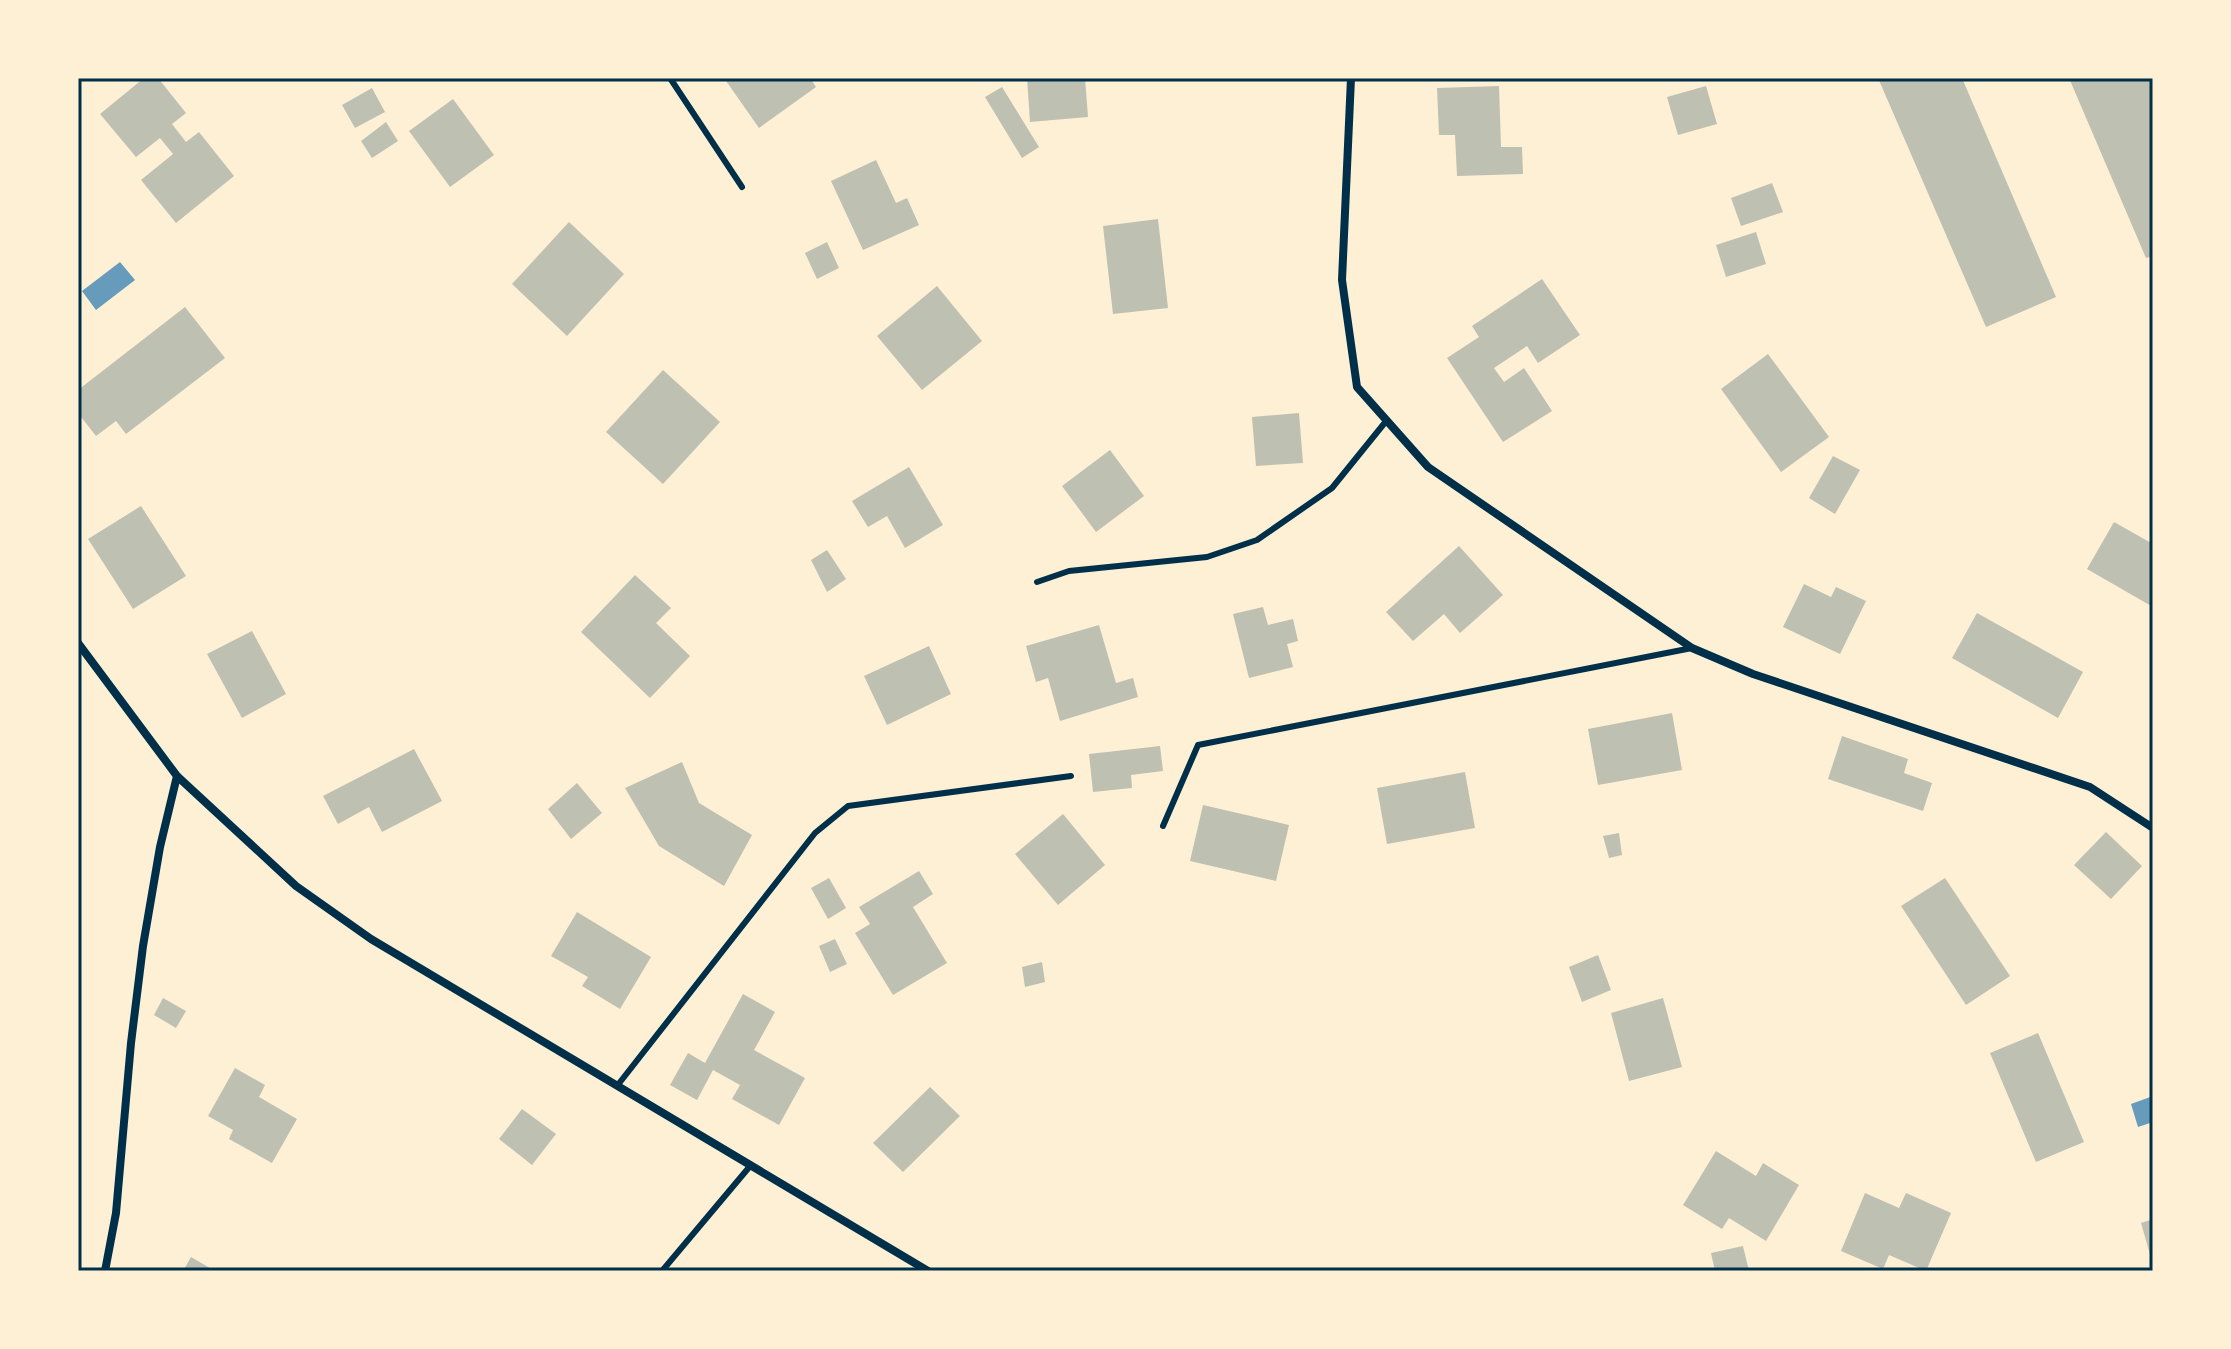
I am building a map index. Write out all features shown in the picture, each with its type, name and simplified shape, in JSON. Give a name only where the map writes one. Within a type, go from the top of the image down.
[{"type":"street","points":[[1351,78],[1342,280],[1357,387],[1428,467],[1692,648],[1753,674],[2090,787],[2153,828]]},
{"type":"street","points":[[78,643],[177,776],[296,886],[371,939],[928,1271]]},
{"type":"street","points":[[105,1271],[116,1213],[129,1056],[143,946],[160,847],[177,776]]},
{"type":"lane","points":[[670,78],[742,187]]},
{"type":"lane","points":[[1037,582],[1069,571],[1207,557],[1257,540],[1332,488],[1387,420]]},
{"type":"lane","points":[[1163,826],[1198,745],[1692,648]]},
{"type":"lane","points":[[617,1086],[815,833],[848,806],[1071,776]]},
{"type":"lane","points":[[662,1271],[751,1165]]},
{"type":"water","points":[[120,262],[135,280],[96,310],[82,291]]},
{"type":"water","points":[[2153,1096],[2153,1122],[2138,1127],[2131,1104]]},
{"type":"building","points":[[144,78],[158,78],[186,113],[172,124],[186,142],[199,132],[234,176],[176,223],[141,180],[173,154],[160,138],[136,157],[100,114]]},
{"type":"building","points":[[724,78],[810,78],[816,87],[759,128]]},
{"type":"building","points":[[1027,78],[1085,78],[1088,117],[1030,122]]},
{"type":"building","points":[[1878,78],[1962,78],[2056,297],[1986,327]]},
{"type":"building","points":[[2069,78],[2153,78],[2153,256],[2146,258]]},
{"type":"building","points":[[1499,86],[1501,147],[1522,147],[1523,174],[1457,176],[1455,135],[1439,135],[1437,88]]},
{"type":"building","points":[[1706,86],[1717,124],[1678,135],[1667,97]]},
{"type":"building","points":[[1002,87],[1039,147],[1022,158],[985,97]]},
{"type":"building","points":[[372,88],[385,112],[355,128],[342,105]]},
{"type":"building","points":[[453,99],[494,155],[450,187],[409,131]]},
{"type":"building","points":[[386,122],[398,141],[372,158],[361,141]]},
{"type":"building","points":[[876,160],[896,203],[907,198],[919,225],[863,250],[831,181]]},
{"type":"building","points":[[1772,183],[1783,212],[1741,226],[1731,198]]},
{"type":"building","points":[[1158,219],[1168,308],[1113,314],[1103,226]]},
{"type":"building","points":[[569,222],[624,274],[567,336],[512,284]]},
{"type":"building","points":[[1756,232],[1766,264],[1726,277],[1716,245]]},
{"type":"building","points":[[827,242],[839,268],[817,279],[805,253]]},
{"type":"building","points":[[1542,279],[1580,335],[1538,363],[1527,346],[1494,368],[1504,382],[1524,368],[1552,411],[1503,442],[1447,358],[1479,337],[1472,326]]},
{"type":"building","points":[[937,286],[982,341],[922,390],[877,336]]},
{"type":"building","points":[[185,307],[225,358],[126,434],[116,421],[96,436],[78,413],[78,390]]},
{"type":"building","points":[[1768,354],[1829,437],[1781,472],[1721,389]]},
{"type":"building","points":[[663,370],[720,422],[663,484],[606,432]]},
{"type":"building","points":[[1299,413],[1303,463],[1256,466],[1252,417]]},
{"type":"building","points":[[1110,450],[1144,496],[1096,532],[1062,486]]},
{"type":"building","points":[[1833,456],[1860,470],[1835,514],[1809,498]]},
{"type":"building","points":[[909,467],[943,525],[905,548],[887,516],[868,527],[852,501]]},
{"type":"building","points":[[141,506],[186,576],[133,609],[88,539]]},
{"type":"building","points":[[2114,522],[2153,544],[2153,607],[2087,569]]},
{"type":"building","points":[[1459,546],[1503,595],[1460,633],[1444,614],[1413,641],[1386,612]]},
{"type":"building","points":[[827,550],[846,579],[827,592],[811,560]]},
{"type":"building","points":[[635,575],[671,608],[656,623],[690,656],[650,698],[581,632]]},
{"type":"building","points":[[1804,584],[1831,597],[1836,587],[1866,601],[1840,654],[1783,627]]},
{"type":"building","points":[[1263,607],[1268,625],[1293,619],[1298,641],[1287,644],[1293,667],[1249,678],[1233,614]]},
{"type":"building","points":[[1977,613],[2083,672],[2058,718],[1952,658]]},
{"type":"building","points":[[1099,625],[1116,683],[1133,678],[1138,697],[1060,721],[1048,678],[1036,682],[1026,646]]},
{"type":"building","points":[[252,631],[286,694],[242,718],[207,654]]},
{"type":"building","points":[[929,646],[951,694],[887,725],[864,676]]},
{"type":"building","points":[[1672,713],[1682,770],[1598,785],[1588,729]]},
{"type":"building","points":[[1842,736],[1908,759],[1904,773],[1932,783],[1923,811],[1828,779]]},
{"type":"building","points":[[1160,746],[1163,771],[1131,775],[1132,788],[1093,792],[1089,754]]},
{"type":"building","points":[[414,749],[442,801],[382,832],[369,807],[338,824],[323,796]]},
{"type":"building","points":[[682,762],[699,803],[752,835],[724,886],[659,846],[625,788]]},
{"type":"building","points":[[1465,772],[1475,828],[1387,844],[1377,788]]},
{"type":"building","points":[[577,783],[602,813],[571,839],[548,809]]},
{"type":"building","points":[[1203,805],[1289,825],[1276,881],[1190,861]]},
{"type":"building","points":[[1063,814],[1105,865],[1058,905],[1015,854]]},
{"type":"building","points":[[2106,832],[2142,866],[2111,899],[2074,865]]},
{"type":"building","points":[[1619,833],[1622,855],[1609,858],[1603,836]]},
{"type":"building","points":[[919,871],[933,894],[913,907],[947,963],[893,995],[855,933],[870,924],[859,907]]},
{"type":"building","points":[[829,878],[846,908],[828,919],[811,888]]},
{"type":"building","points":[[1945,878],[2010,976],[1966,1005],[1901,906]]},
{"type":"building","points":[[577,912],[651,957],[620,1009],[582,986],[588,977],[551,956]]},
{"type":"building","points":[[835,939],[847,964],[830,972],[819,946]]},
{"type":"building","points":[[1598,955],[1611,990],[1582,1002],[1569,967]]},
{"type":"building","points":[[1042,962],[1045,982],[1025,987],[1022,967]]},
{"type":"building","points":[[743,994],[775,1012],[754,1050],[805,1078],[779,1125],[732,1099],[740,1085],[713,1070],[697,1100],[670,1085],[688,1053],[705,1063]]},
{"type":"building","points":[[163,998],[186,1011],[176,1028],[154,1015]]},
{"type":"building","points":[[1663,998],[1682,1067],[1629,1081],[1611,1013]]},
{"type":"building","points":[[2038,1033],[2084,1142],[2036,1162],[1990,1053]]},
{"type":"building","points":[[235,1068],[265,1085],[259,1097],[297,1119],[272,1163],[229,1139],[233,1130],[208,1116]]},
{"type":"building","points":[[930,1087],[960,1116],[903,1172],[873,1143]]},
{"type":"building","points":[[522,1109],[556,1134],[532,1165],[499,1139]]},
{"type":"building","points":[[1716,1151],[1756,1176],[1763,1163],[1799,1185],[1766,1241],[1729,1218],[1722,1229],[1683,1205]]},
{"type":"building","points":[[1865,1193],[1899,1208],[1906,1193],[1951,1213],[1926,1271],[1889,1255],[1883,1269],[1841,1251]]},
{"type":"building","points":[[2153,1219],[2153,1261],[2152,1261],[2141,1223]]},
{"type":"building","points":[[1743,1246],[1749,1271],[1715,1271],[1711,1253]]},
{"type":"building","points":[[191,1257],[215,1271],[183,1271]]}]
